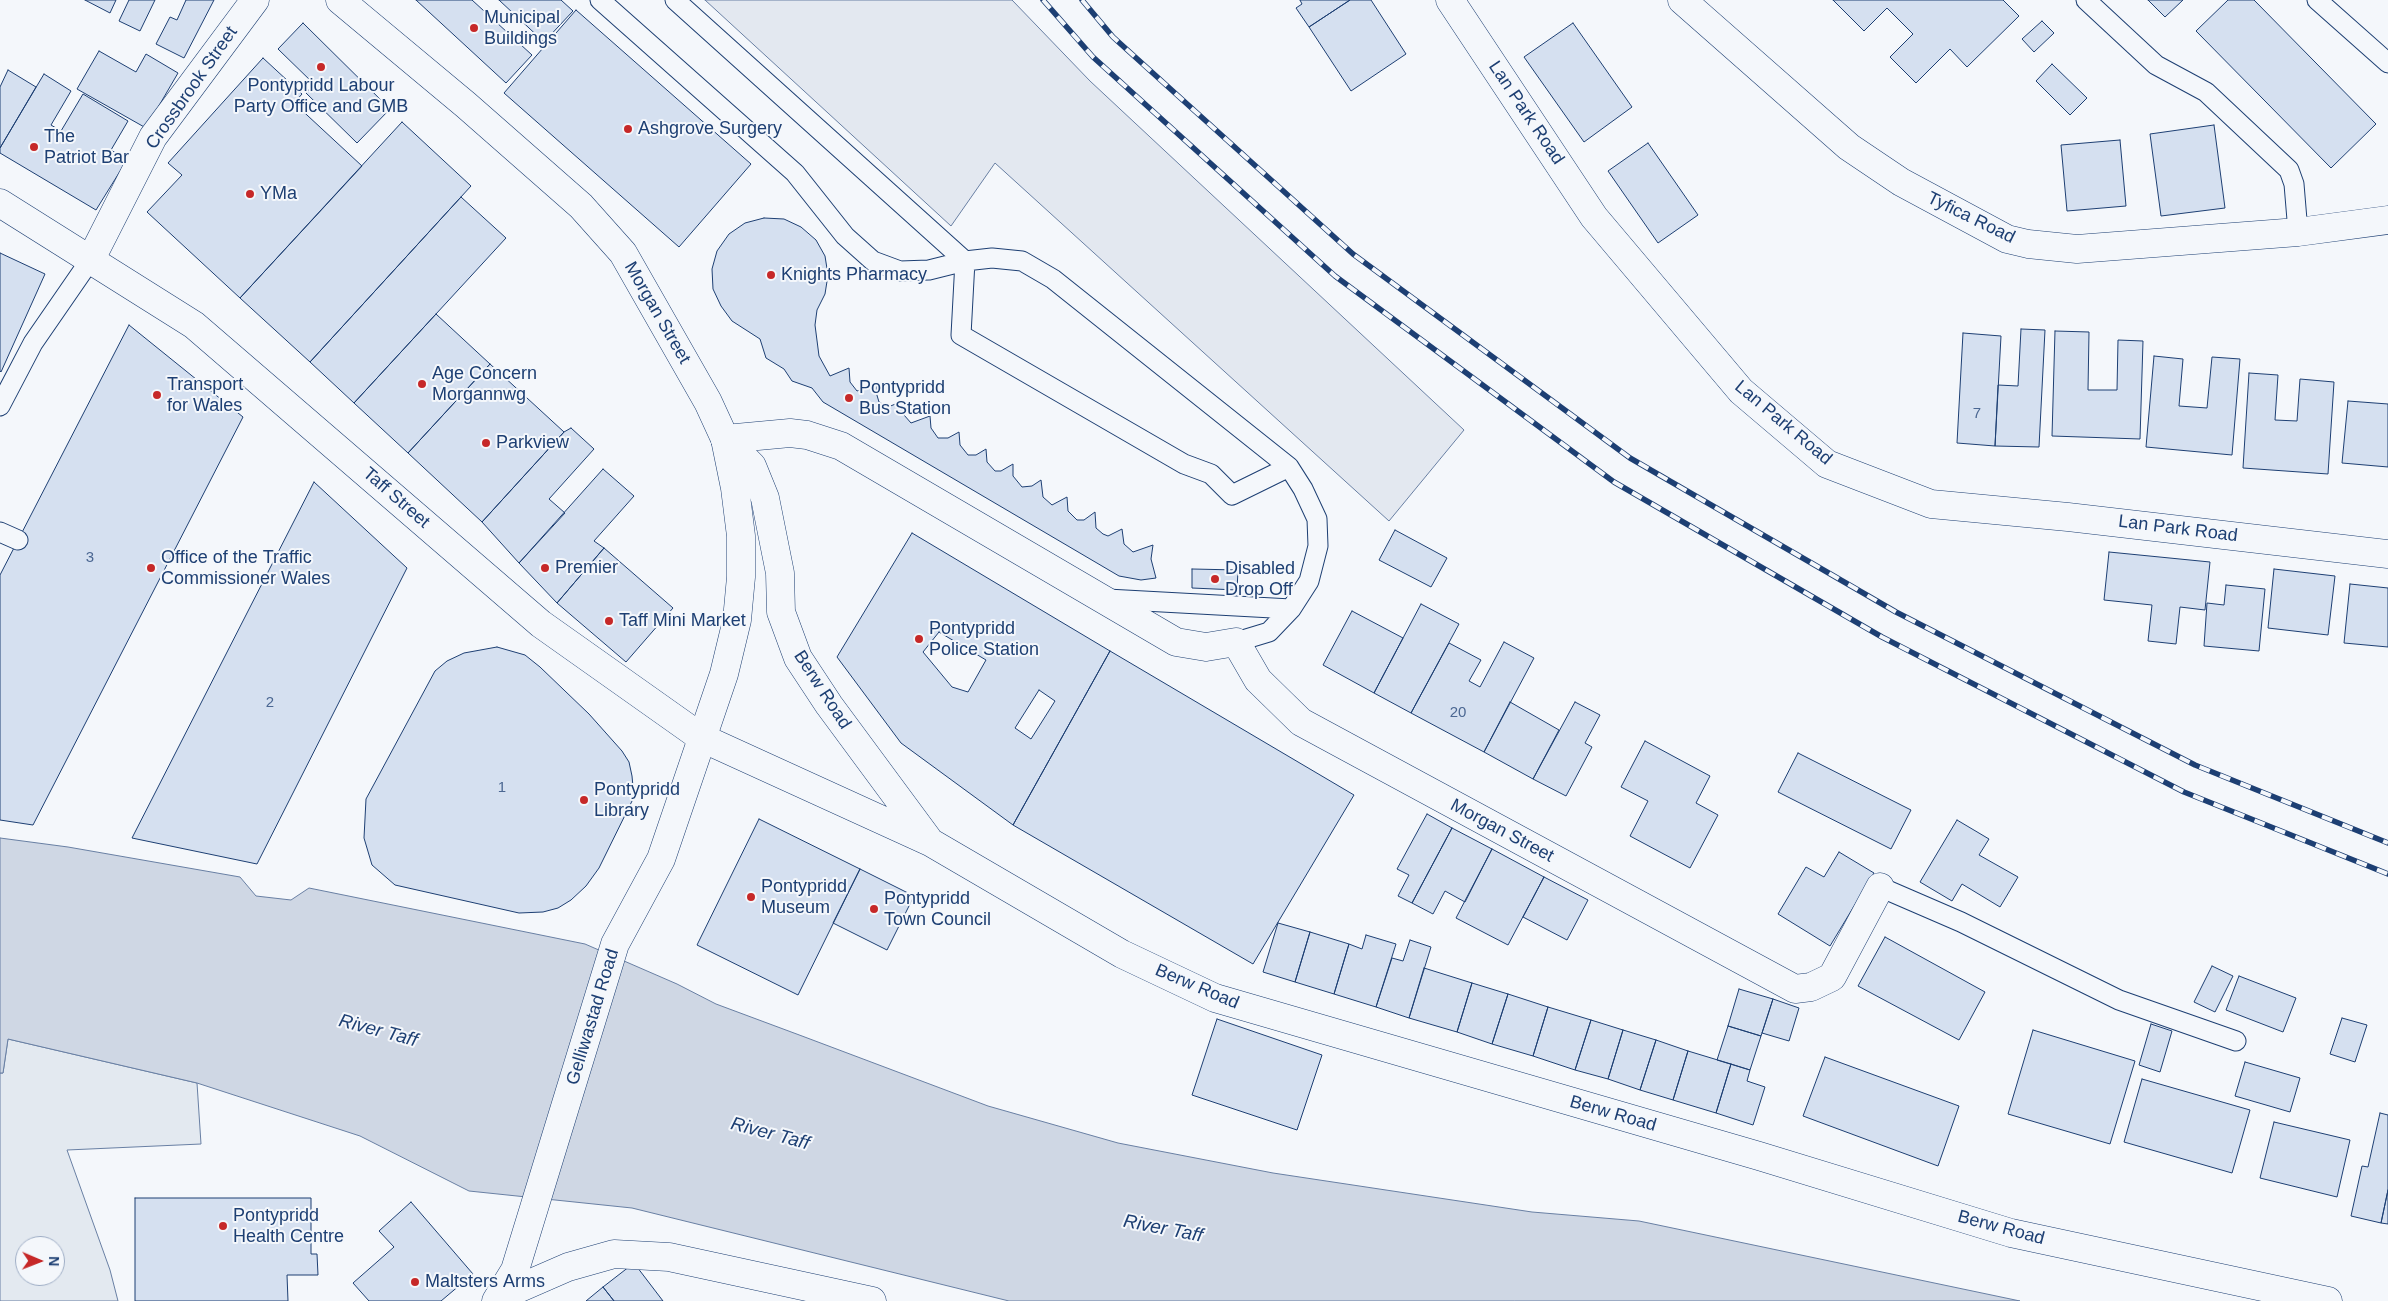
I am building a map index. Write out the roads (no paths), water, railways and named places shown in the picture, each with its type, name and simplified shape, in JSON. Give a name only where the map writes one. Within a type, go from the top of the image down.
[{"type":"street","name":"Crossbrook Street","points":[[90,259],[153,137],[255,0]]},
{"type":"street","name":"Morgan Street","points":[[340,0],[466,105],[580,206],[624,253],[708,402],[725,439],[735,488],[741,536],[741,578],[737,620],[724,674],[702,738]]},
{"type":"street","name":"Lan Park Road","points":[[1450,0],[1594,217],[1741,392],[1827,464],[1931,504],[2068,517],[2388,554]]},
{"type":"street","name":"Tyfica Road","points":[[1682,0],[1849,147],[1901,182],[2007,239],[2028,244],[2077,249],[2298,232],[2388,220]]},
{"type":"street","name":"Taff Street","points":[[0,203],[194,325],[542,624],[702,738]]},
{"type":"street","points":[[725,439],[790,433],[807,435],[841,446],[1176,642],[1206,647],[1236,642]]},
{"type":"street","name":"Berw Road","points":[[725,439],[752,466],[765,498],[780,573],[781,612],[798,658],[829,705],[930,842]]},
{"type":"street","name":"Morgan Street","points":[[1236,642],[1258,680],[1301,722],[1795,989],[1811,987],[1832,977],[1880,887]]},
{"type":"street","name":"Berw Road","points":[[702,738],[930,842],[1122,954],[1214,998],[1760,1156],[2011,1233],[2328,1301]]},
{"type":"street","name":"Gelliwastad Road","points":[[498,1299],[515,1270],[613,950],[661,860],[702,738]]},
{"type":"street","points":[[498,1299],[568,1268],[614,1254],[669,1257],[872,1301]]},
{"type":"lane","points":[[600,0],[795,173],[845,236],[873,261],[900,271],[929,270],[965,261],[992,258],[1022,261],[1053,279],[1290,468],[1303,489],[1317,519],[1318,546],[1309,581],[1291,610],[1269,632],[1236,642]]},
{"type":"lane","points":[[675,0],[965,261]]},
{"type":"lane","points":[[2086,0],[2156,65],[2206,92],[2289,170],[2294,184],[2298,232]]},
{"type":"lane","points":[[2317,0],[2388,64]]},
{"type":"lane","points":[[0,406],[33,343],[90,259]]},
{"type":"lane","points":[[965,261],[962,335],[1184,464],[1211,474],[1232,495],[1290,468]]},
{"type":"lane","points":[[0,532],[18,540]]},
{"type":"lane","points":[[1099,598],[1291,610]]},
{"type":"lane","points":[[1880,887],[1961,922],[2119,1000],[2236,1041]]},
{"type":"water","name":"River Taff","points":[[0,838],[68,847],[240,877],[256,896],[291,900],[309,888],[585,944],[677,984],[716,1004],[988,1106],[1118,1143],[1273,1173],[1532,1212],[1639,1221],[2020,1301],[1009,1301],[632,1208],[469,1191],[360,1136],[197,1083],[8,1039],[3,1073],[0,1073]]},
{"type":"railway","points":[[1043,0],[1093,57],[1335,276],[1614,482],[1882,637],[2184,792],[2388,874]]},
{"type":"railway","points":[[1082,0],[1113,37],[1353,254],[1630,458],[1896,612],[2195,765],[2388,843]]},
{"type":"place","name":"Municipal Buildings","points":[[474,28]]},
{"type":"place","name":"Pontypridd Labour Party Office and GMB","points":[[321,67]]},
{"type":"place","name":"Ashgrove Surgery","points":[[628,129]]},
{"type":"place","name":"The Patriot Bar","points":[[34,147]]},
{"type":"place","name":"YMa","points":[[250,194]]},
{"type":"place","name":"Knights Pharmacy","points":[[771,275]]},
{"type":"place","name":"Age Concern Morgannwg","points":[[422,384]]},
{"type":"place","name":"Transport for Wales","points":[[157,395]]},
{"type":"place","name":"Pontypridd Bus Station","points":[[849,398]]},
{"type":"place","name":"Parkview","points":[[486,443]]},
{"type":"place","name":"Office of the Traffic Commissioner Wales","points":[[151,568]]},
{"type":"place","name":"Premier","points":[[545,568]]},
{"type":"place","name":"Disabled Drop Off","points":[[1215,579]]},
{"type":"place","name":"Taff Mini Market","points":[[609,621]]},
{"type":"place","name":"Pontypridd Police Station","points":[[919,639]]},
{"type":"place","name":"Pontypridd Library","points":[[584,800]]},
{"type":"place","name":"Pontypridd Museum","points":[[751,897]]},
{"type":"place","name":"Pontypridd Town Council","points":[[874,909]]},
{"type":"place","name":"Pontypridd Health Centre","points":[[223,1226]]},
{"type":"place","name":"Maltsters Arms","points":[[415,1282]]}]
